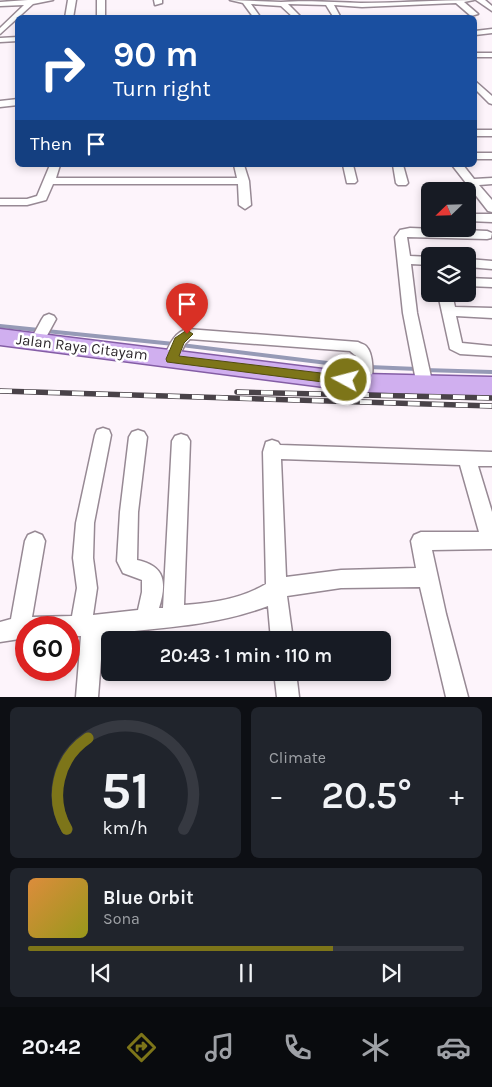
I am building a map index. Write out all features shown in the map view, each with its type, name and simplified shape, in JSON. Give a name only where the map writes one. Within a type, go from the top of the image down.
[{"type":"main road","name":"Jalan Raya Citayam","points":[[0,337],[43,330],[176,349],[364,370],[424,381],[492,387]]},
{"type":"street","points":[[0,11],[4,4],[49,0]]},
{"type":"street","points":[[70,15],[72,0]]},
{"type":"street","points":[[101,0],[101,15]]},
{"type":"street","points":[[234,0],[283,4],[294,1],[362,5],[386,2],[411,2],[430,7],[441,1],[470,0]]},
{"type":"street","points":[[356,0],[362,5],[367,15]]},
{"type":"street","points":[[480,0],[491,8]]},
{"type":"street","points":[[17,15],[31,1]]},
{"type":"street","points":[[245,1],[256,15]]},
{"type":"street","points":[[458,1],[474,14]]},
{"type":"street","points":[[328,2],[336,15]]},
{"type":"street","points":[[283,4],[296,15]]},
{"type":"street","points":[[0,32],[15,17]]},
{"type":"street","points":[[477,33],[492,31]]},
{"type":"street","points":[[0,40],[15,39]]},
{"type":"street","points":[[477,55],[492,55]]},
{"type":"street","points":[[478,83],[492,101]]},
{"type":"street","points":[[0,104],[15,102]]},
{"type":"street","points":[[477,156],[492,156]]},
{"type":"street","points":[[0,202],[42,198],[53,167]]},
{"type":"street","points":[[240,167],[246,205]]},
{"type":"street","points":[[348,167],[351,181]]},
{"type":"street","points":[[398,167],[402,183]]},
{"type":"street","points":[[459,167],[473,182],[492,181]]},
{"type":"street","points":[[48,181],[182,176],[243,181]]},
{"type":"street","points":[[476,186],[492,210],[476,215]]},
{"type":"street","points":[[424,381],[410,313],[401,237],[404,233],[487,235]]},
{"type":"street","points":[[405,260],[421,261]]},
{"type":"street","points":[[476,263],[492,264]]},
{"type":"street","points":[[476,282],[492,283]]},
{"type":"street","points":[[446,302],[455,345],[460,349],[492,351]]},
{"type":"street","points":[[448,311],[492,313]]},
{"type":"street","points":[[176,349],[184,336],[192,334],[352,346],[361,350],[364,370]]},
{"type":"street","points":[[87,697],[87,588],[83,558],[84,523],[103,435]]},
{"type":"street","points":[[138,437],[129,512],[127,561],[130,567],[146,571],[151,575],[151,604],[145,618]]},
{"type":"street","points":[[173,616],[182,441]]},
{"type":"street","points":[[281,631],[276,589],[272,449],[492,459]]},
{"type":"street","points":[[457,697],[436,614],[421,541],[491,541],[467,458]]},
{"type":"street","points":[[35,541],[10,630],[208,614],[244,605],[262,598],[276,589],[298,584],[341,579],[429,577]]},
{"type":"street","points":[[287,681],[288,697]]},
{"type":"waterway","points":[[0,326],[39,330]]},
{"type":"waterway","points":[[46,331],[174,344]]},
{"type":"waterway","points":[[181,345],[360,367]]},
{"type":"waterway","points":[[369,367],[417,369]]},
{"type":"waterway","points":[[424,370],[492,372]]},
{"type":"railway","points":[[0,391],[492,406]]},
{"type":"railway","points":[[237,392],[492,398]]},
{"type":"route","points":[[187,334],[179,341],[172,359],[346,380]]}]
